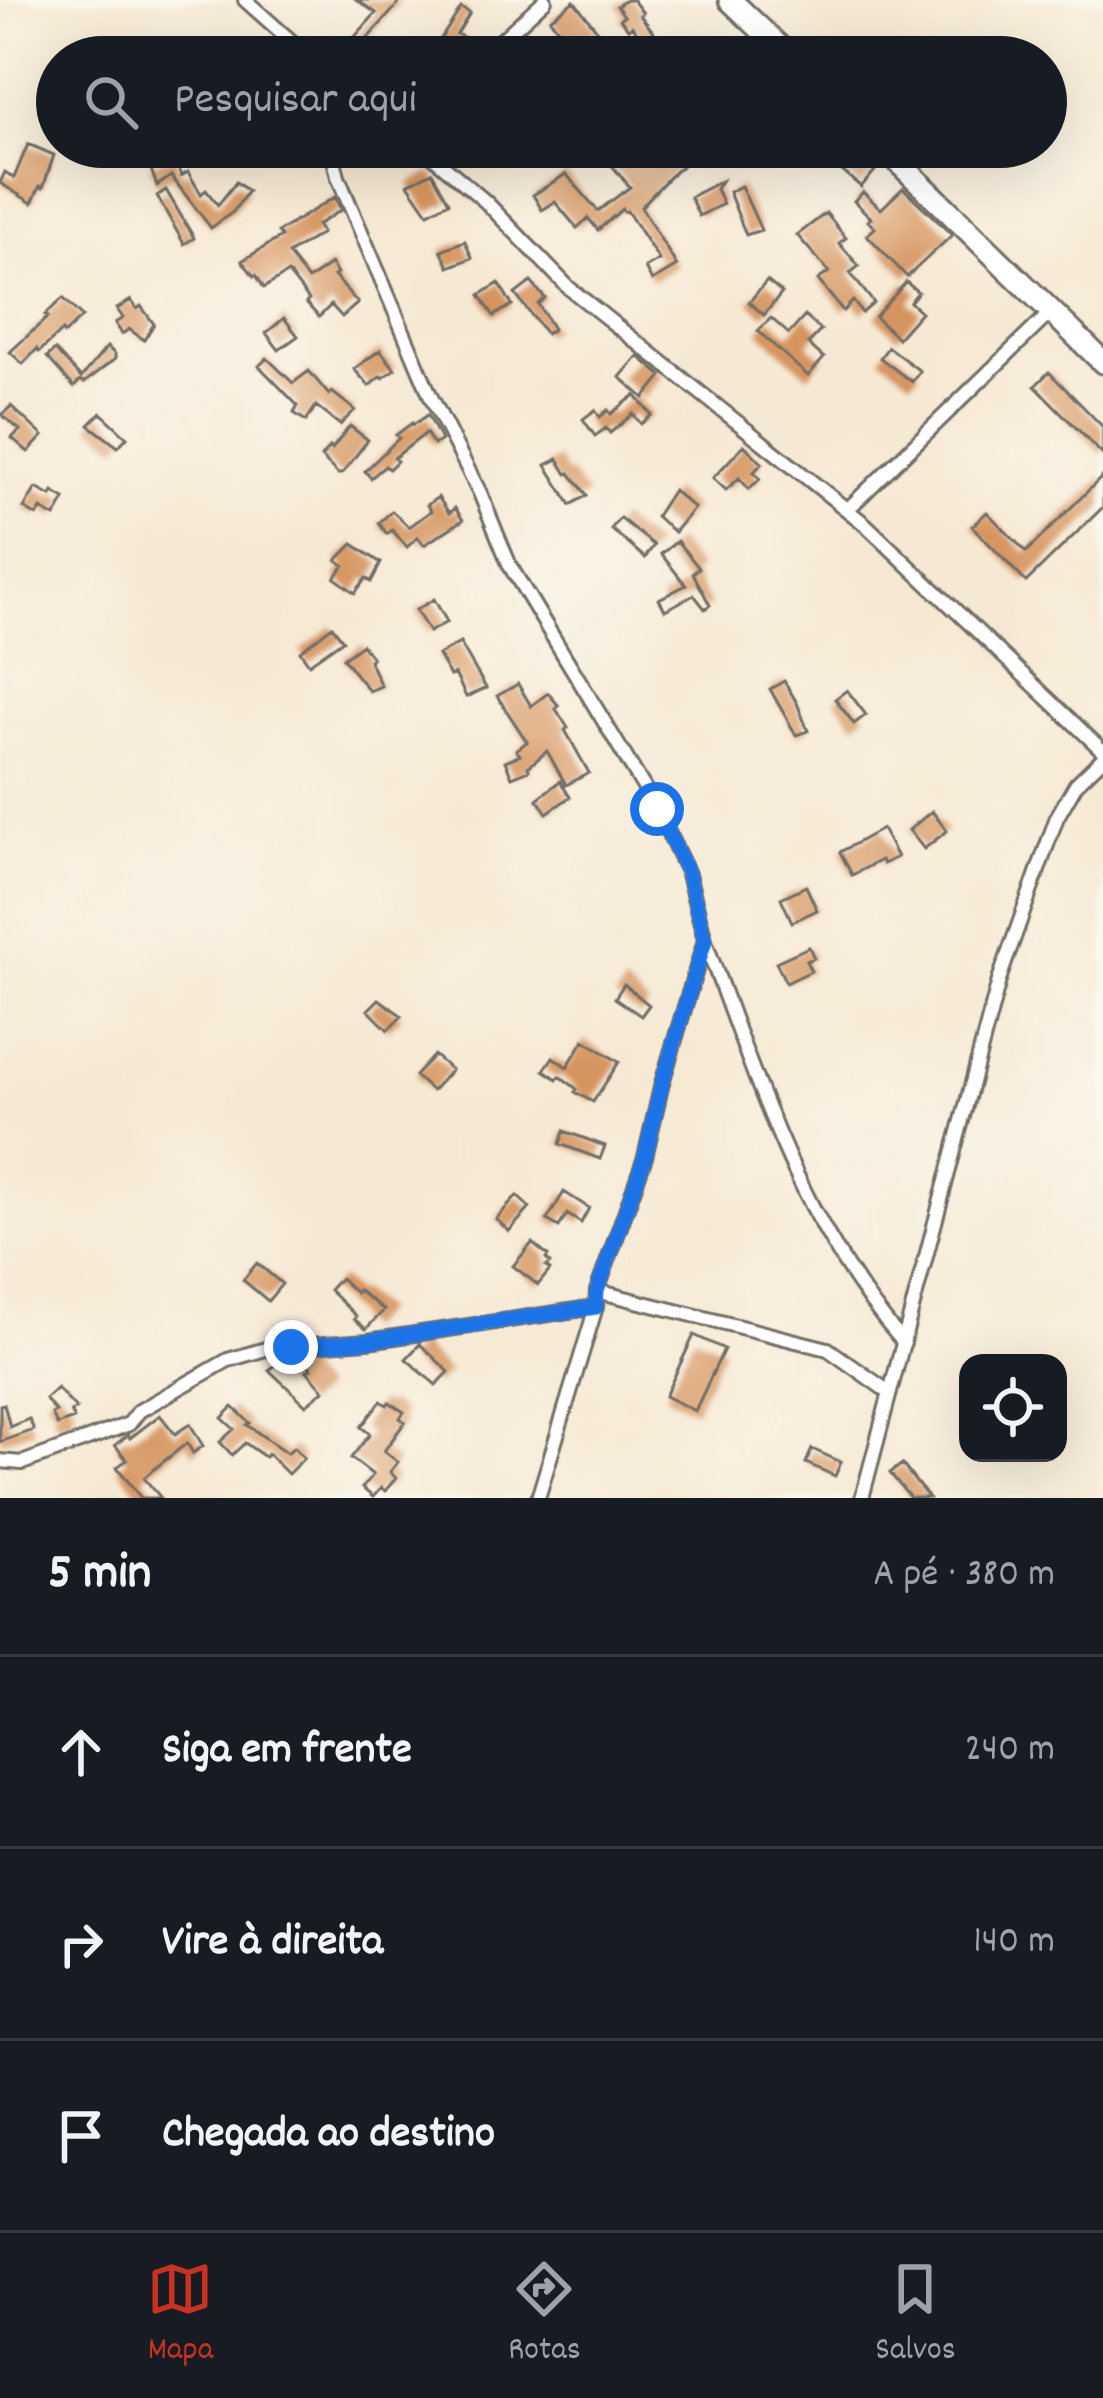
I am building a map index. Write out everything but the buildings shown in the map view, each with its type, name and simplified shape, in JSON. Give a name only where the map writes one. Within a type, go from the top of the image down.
[{"type":"main road","points":[[730,0],[768,36]]},
{"type":"main road","points":[[904,168],[1103,362]]},
{"type":"street","points":[[245,0],[285,36]]},
{"type":"street","points":[[505,36],[544,0]]},
{"type":"street","points":[[336,168],[431,397],[510,566],[657,809],[688,874],[705,940],[780,1142],[831,1240],[879,1315],[904,1343]]},
{"type":"street","points":[[446,168],[569,288],[848,509],[1103,755],[1076,784],[1057,817],[1000,977],[862,1498]]},
{"type":"street","points":[[848,509],[1051,312]]},
{"type":"street","points":[[538,1498],[597,1291],[645,1157],[705,940]]},
{"type":"street","points":[[597,1291],[829,1348],[890,1393]]},
{"type":"street","points":[[0,1461],[22,1463],[129,1424],[139,1411],[200,1374],[269,1348],[368,1341],[596,1307]]},
{"type":"route","points":[[291,1347],[368,1341],[596,1307],[597,1291],[645,1157],[705,940],[688,874],[657,809]]}]
